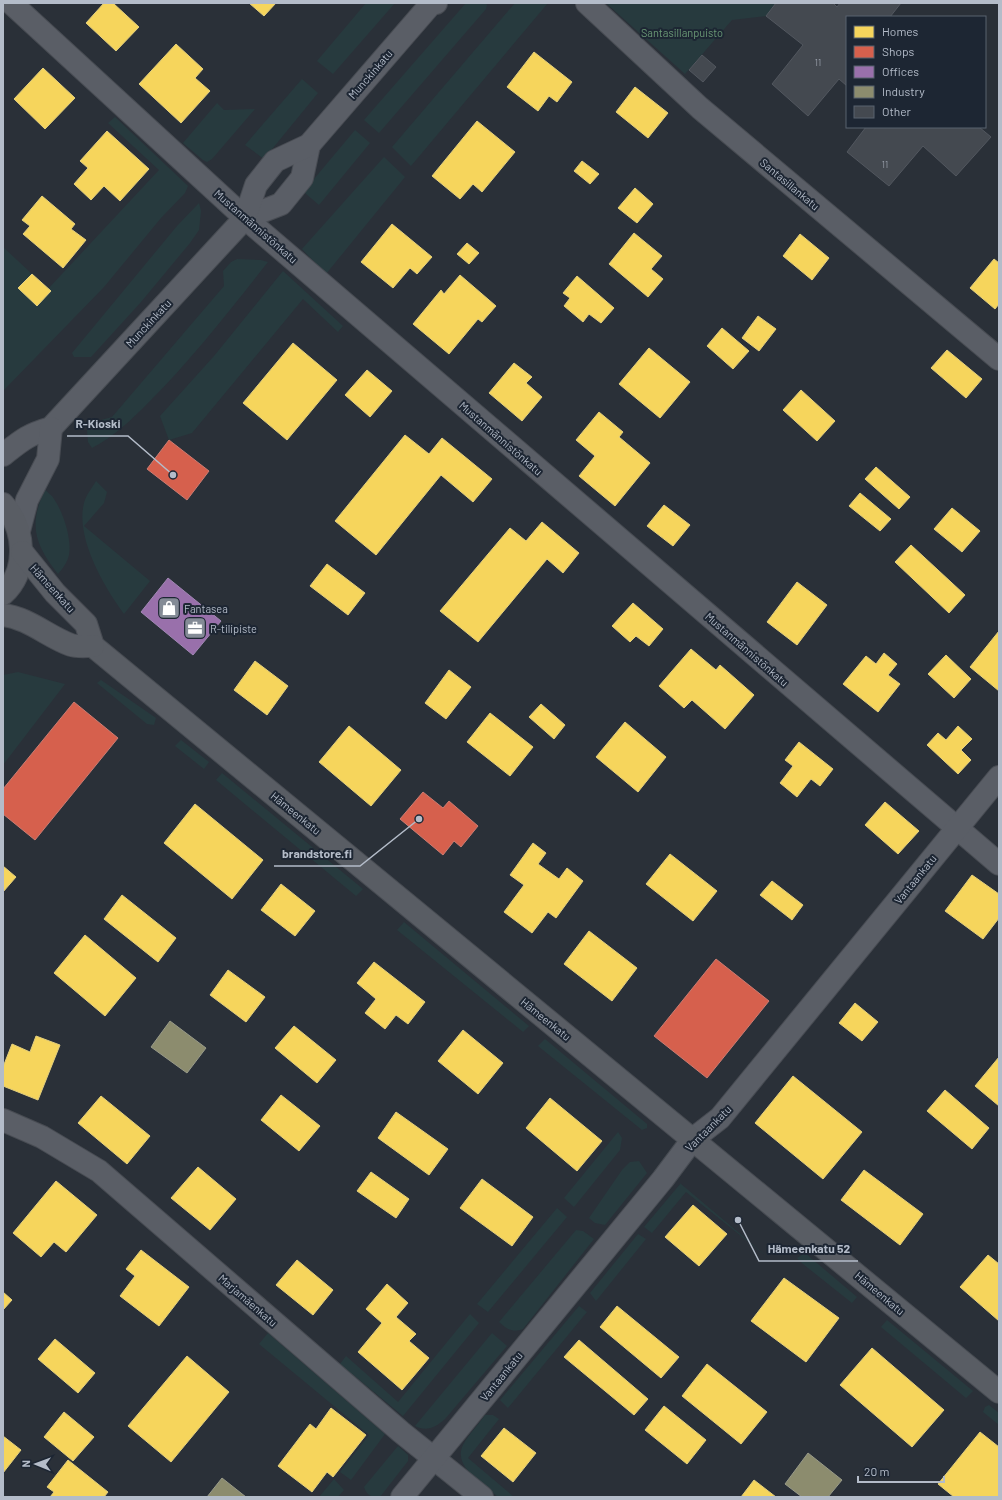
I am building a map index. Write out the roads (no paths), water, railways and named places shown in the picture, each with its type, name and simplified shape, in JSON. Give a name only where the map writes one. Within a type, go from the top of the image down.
[{"type":"main road","name":"Hämeenkatu","points":[[3,504],[11,512],[21,541],[55,593],[86,624],[93,646],[999,1392]]},
{"type":"main road","points":[[3,594],[18,572],[21,541]]},
{"type":"main road","points":[[3,615],[11,616],[34,625],[72,646],[93,646]]},
{"type":"street","name":"Mustanmännistönkatu","points":[[11,3],[245,218],[999,864]]},
{"type":"street","name":"Munckinkatu","points":[[51,428],[245,218],[256,185],[275,161],[309,145],[433,3]]},
{"type":"street","name":"Santasillankatu","points":[[587,3],[700,108],[999,359]]},
{"type":"street","name":"Munckinkatu","points":[[245,218],[281,204],[302,178],[309,145]]},
{"type":"street","points":[[3,455],[17,442],[30,434],[51,428],[48,458],[27,500],[21,541]]},
{"type":"street","name":"Vantaankatu","points":[[402,1497],[663,1179],[693,1140],[720,1118],[999,777]]},
{"type":"street","name":"Marjamäenkatu","points":[[3,1120],[42,1137],[99,1170],[395,1426],[482,1497]]},
{"type":"place","name":"R-Kioski","points":[[173,475]]},
{"type":"place","name":"Fantasea","points":[[169,608]]},
{"type":"place","name":"R-tilipiste","points":[[195,628]]},
{"type":"place","name":"brandstore.fi","points":[[419,819]]},
{"type":"place","name":"Hämeenkatu 52","points":[[738,1220]]},
{"type":"park label","name":"Santasillanpuisto","points":[[682,32]]}]
